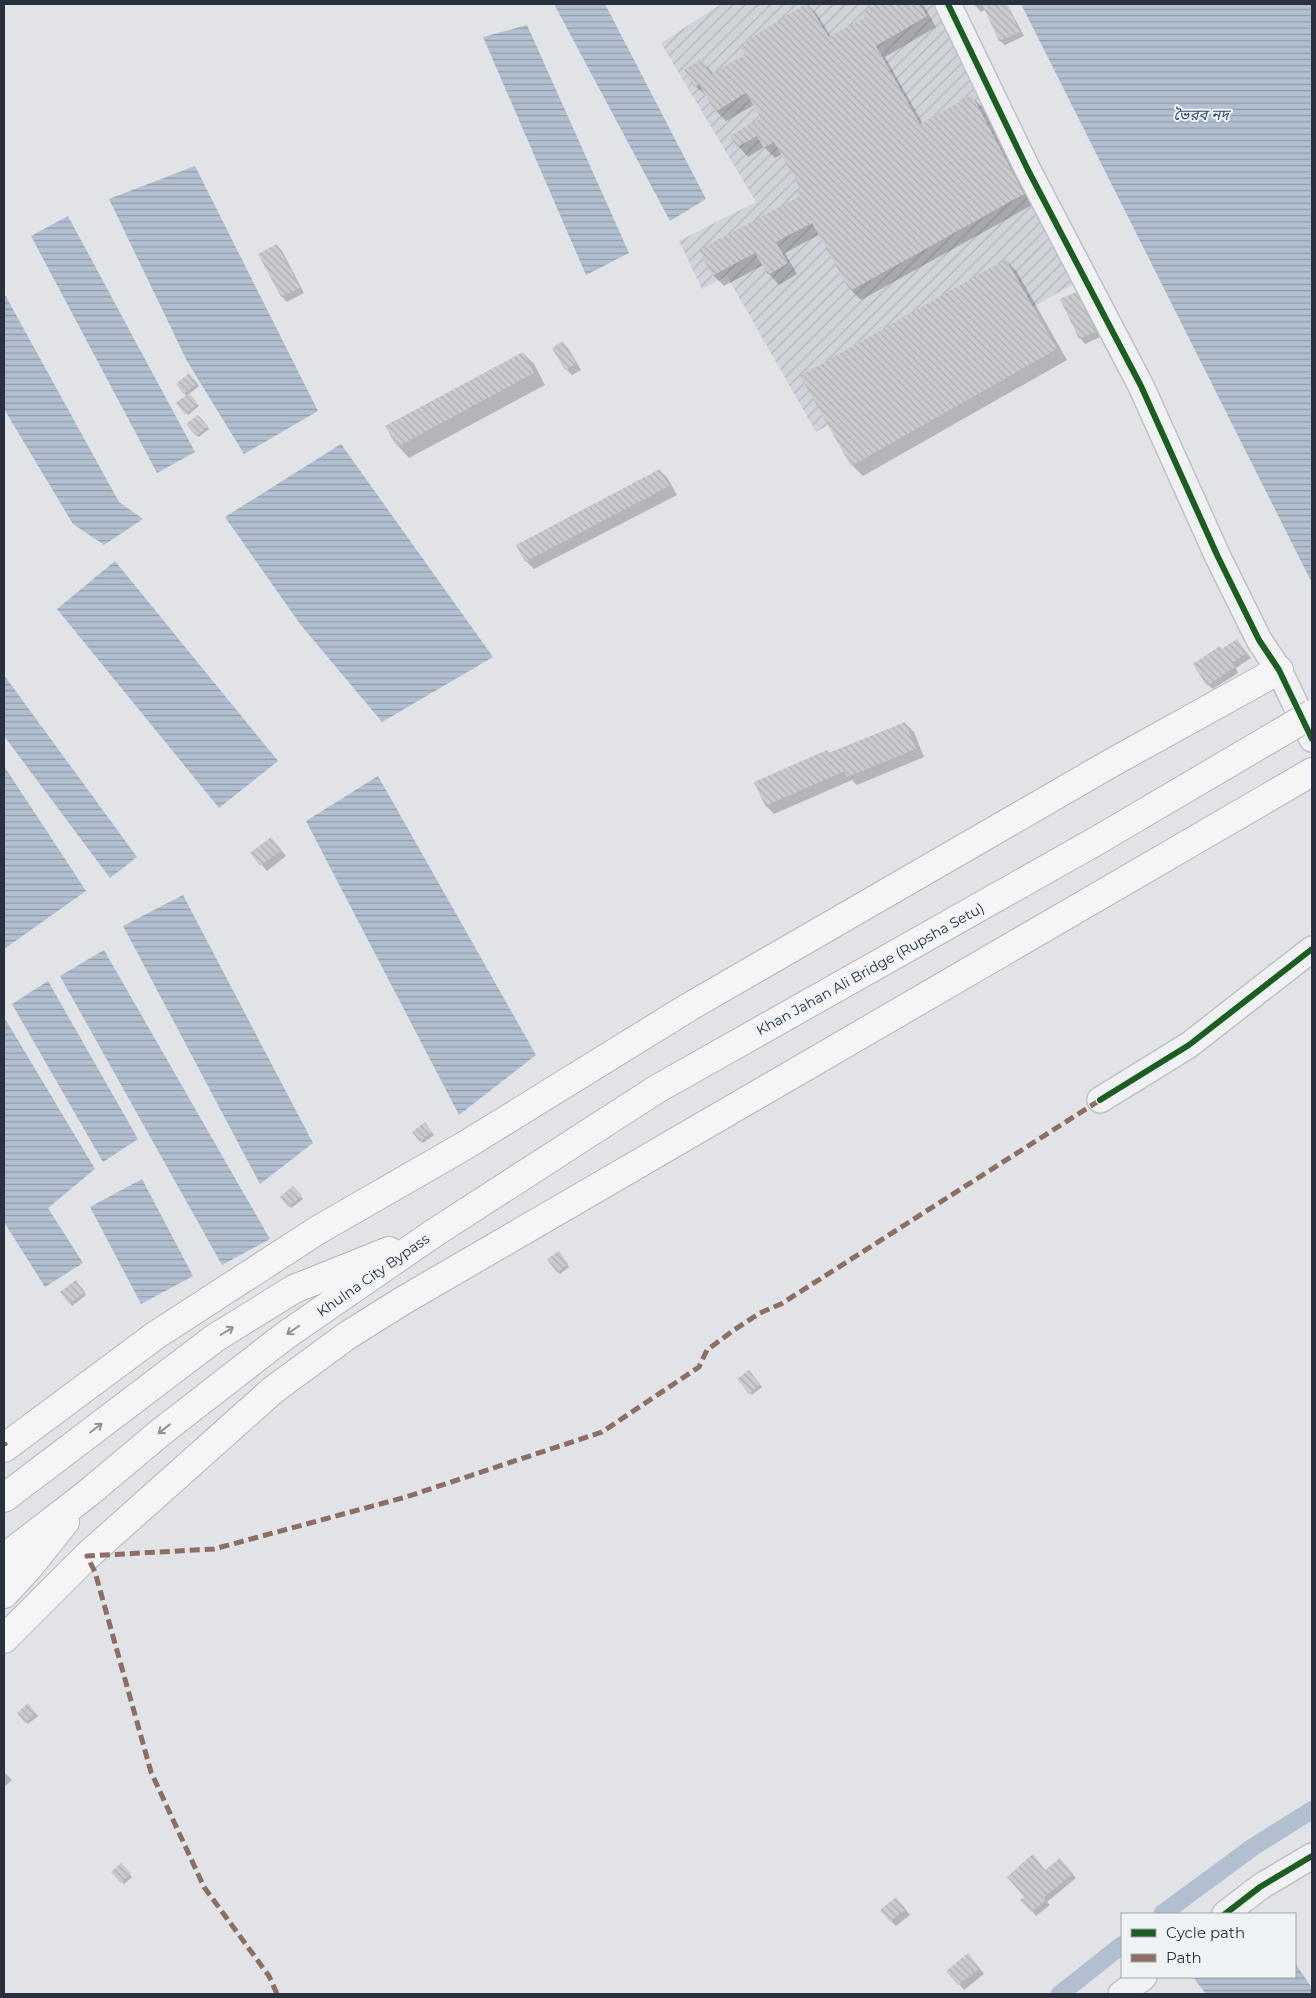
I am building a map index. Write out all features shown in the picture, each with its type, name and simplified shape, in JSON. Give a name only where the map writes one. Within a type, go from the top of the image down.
[{"type":"highway","points":[[4,1448],[156,1335],[318,1230],[464,1146],[706,997],[1113,762],[1279,670]]},
{"type":"highway","name":"Khan Jahan Ali Bridge (Rupsha Setu)","points":[[434,1233],[657,1089],[1098,840],[1312,714]]},
{"type":"highway","points":[[4,1639],[87,1556],[273,1390],[348,1336],[413,1295],[1312,772]]},
{"type":"highway","name":"Khulna City Bypass","points":[[4,1498],[215,1338],[294,1289],[434,1233]]},
{"type":"highway","name":"Khulna City Bypass","points":[[4,1558],[286,1335],[434,1233]]},
{"type":"highway","name":"Khulna City Bypass","points":[[4,1490],[57,1457]]},
{"type":"highway","name":"Khulna City Bypass","points":[[4,1504],[57,1457]]},
{"type":"highway","name":"Khulna City Bypass","points":[[4,1512],[57,1457]]},
{"type":"highway","name":"Khulna City Bypass","points":[[4,1544],[87,1494]]},
{"type":"highway","name":"Khulna City Bypass","points":[[4,1575],[87,1494]]},
{"type":"highway","name":"Khulna City Bypass","points":[[4,1594],[29,1567],[87,1494]]},
{"type":"street","points":[[948,4],[1028,170],[1141,386],[1218,557],[1259,640],[1279,670],[1312,739]]},
{"type":"street","points":[[1100,1100],[1189,1045],[1312,949]]},
{"type":"street","points":[[1225,1913],[1260,1887],[1312,1856]]},
{"type":"street","points":[[1121,1994],[1143,1978]]},
{"type":"shaded area","points":[[721,4],[941,4],[1077,282],[816,432],[727,276],[702,289],[679,241],[756,202],[661,43]]},
{"type":"water","points":[[554,4],[605,4],[706,199],[670,221]]},
{"type":"water","name":"ভৈরব নদ","points":[[1021,4],[1312,4],[1312,583]]},
{"type":"water","points":[[527,25],[629,253],[586,275],[483,37]]},
{"type":"water","points":[[195,166],[318,411],[244,454],[187,361],[109,199]]},
{"type":"water","points":[[68,216],[195,452],[157,473],[31,236]]},
{"type":"water","points":[[4,293],[119,502],[143,519],[104,545],[73,524],[4,409]]},
{"type":"water","points":[[341,444],[493,657],[382,722],[300,624],[225,517]]},
{"type":"water","points":[[115,561],[278,761],[219,808],[57,609]]},
{"type":"water","points":[[4,675],[137,857],[110,878],[4,736]]},
{"type":"water","points":[[4,766],[86,891],[4,949]]},
{"type":"water","points":[[378,776],[536,1055],[459,1115],[306,821]]},
{"type":"water","points":[[183,895],[313,1143],[260,1184],[123,926]]},
{"type":"water","points":[[104,950],[270,1239],[222,1265],[60,976]]},
{"type":"water","points":[[48,981],[138,1139],[103,1162],[12,1004]]},
{"type":"water","points":[[4,1017],[95,1169],[48,1208],[83,1263],[45,1287],[4,1222]]},
{"type":"water","points":[[142,1179],[193,1276],[141,1304],[90,1207]]},
{"type":"water","points":[[1296,1964],[1312,1988],[1312,1994],[1206,1994],[1194,1978],[1296,1978]]},
{"type":"building","points":[[805,4],[808,4],[829,37],[865,17],[862,12],[876,4],[919,4],[927,16],[876,46],[920,124],[972,95],[1024,194],[850,291],[812,223],[776,242],[788,263],[768,275],[755,253],[712,276],[699,250],[798,197],[796,193],[801,190],[774,142],[764,148],[757,136],[737,147],[730,136],[761,118],[746,93],[715,112],[699,84],[694,87],[684,70],[701,59],[711,74],[745,55],[740,45]]},
{"type":"building","points":[[982,4],[1007,4],[1020,32],[999,41]]},
{"type":"building","points":[[277,244],[300,288],[281,297],[258,254]]},
{"type":"building","points":[[1006,259],[1057,349],[851,466],[800,376]]},
{"type":"building","points":[[1076,292],[1096,331],[1079,339],[1060,299]]},
{"type":"building","points":[[563,341],[576,364],[565,370],[552,348]]},
{"type":"building","points":[[523,352],[534,373],[397,447],[385,426]]},
{"type":"building","points":[[189,373],[197,383],[184,394],[176,384]]},
{"type":"building","points":[[189,393],[198,404],[185,414],[176,403]]},
{"type":"building","points":[[198,415],[208,426],[196,436],[186,424]]},
{"type":"building","points":[[660,469],[669,486],[525,562],[516,545]]},
{"type":"building","points":[[1237,639],[1247,653],[1232,663],[1235,667],[1207,686],[1193,664],[1220,646],[1222,649]]},
{"type":"building","points":[[905,722],[916,749],[847,777],[845,771],[765,806],[754,782],[827,750],[829,753]]},
{"type":"building","points":[[271,837],[282,850],[260,866],[250,853]]},
{"type":"building","points":[[425,1122],[432,1132],[420,1142],[412,1132]]},
{"type":"building","points":[[293,1186],[302,1196],[288,1207],[280,1197]]},
{"type":"building","points":[[559,1251],[568,1264],[557,1273],[547,1259]]},
{"type":"building","points":[[76,1280],[85,1292],[69,1304],[60,1292]]},
{"type":"building","points":[[749,1370],[760,1384],[749,1394],[737,1379]]},
{"type":"building","points":[[28,1703],[36,1713],[25,1723],[17,1713]]},
{"type":"building","points":[[1033,1854],[1045,1870],[1060,1858],[1073,1874],[1044,1897],[1046,1900],[1031,1912],[1020,1900],[1024,1897],[1007,1877]]},
{"type":"building","points":[[121,1863],[131,1874],[121,1883],[111,1872]]},
{"type":"building","points":[[896,1897],[906,1909],[890,1922],[880,1910]]},
{"type":"building","points":[[968,1953],[980,1968],[958,1985],[946,1971]]},
{"type":"waterway","points":[[1163,1913],[1253,1847],[1312,1810]]},
{"type":"waterway","points":[[1060,1994],[1121,1946]]},
{"type":"marked path","points":[[277,1994],[269,1976],[204,1887],[151,1772],[95,1572],[87,1556],[214,1549],[406,1497],[602,1432],[699,1367],[707,1350],[734,1330],[760,1313],[781,1304],[1100,1100]]},
{"type":"cycle path","points":[[948,4],[1028,170],[1141,386],[1218,557],[1259,640],[1279,670],[1312,739]]},
{"type":"cycle path","points":[[1100,1100],[1189,1045],[1312,949]]},
{"type":"cycle path","points":[[1226,1913],[1260,1887],[1312,1856]]}]
